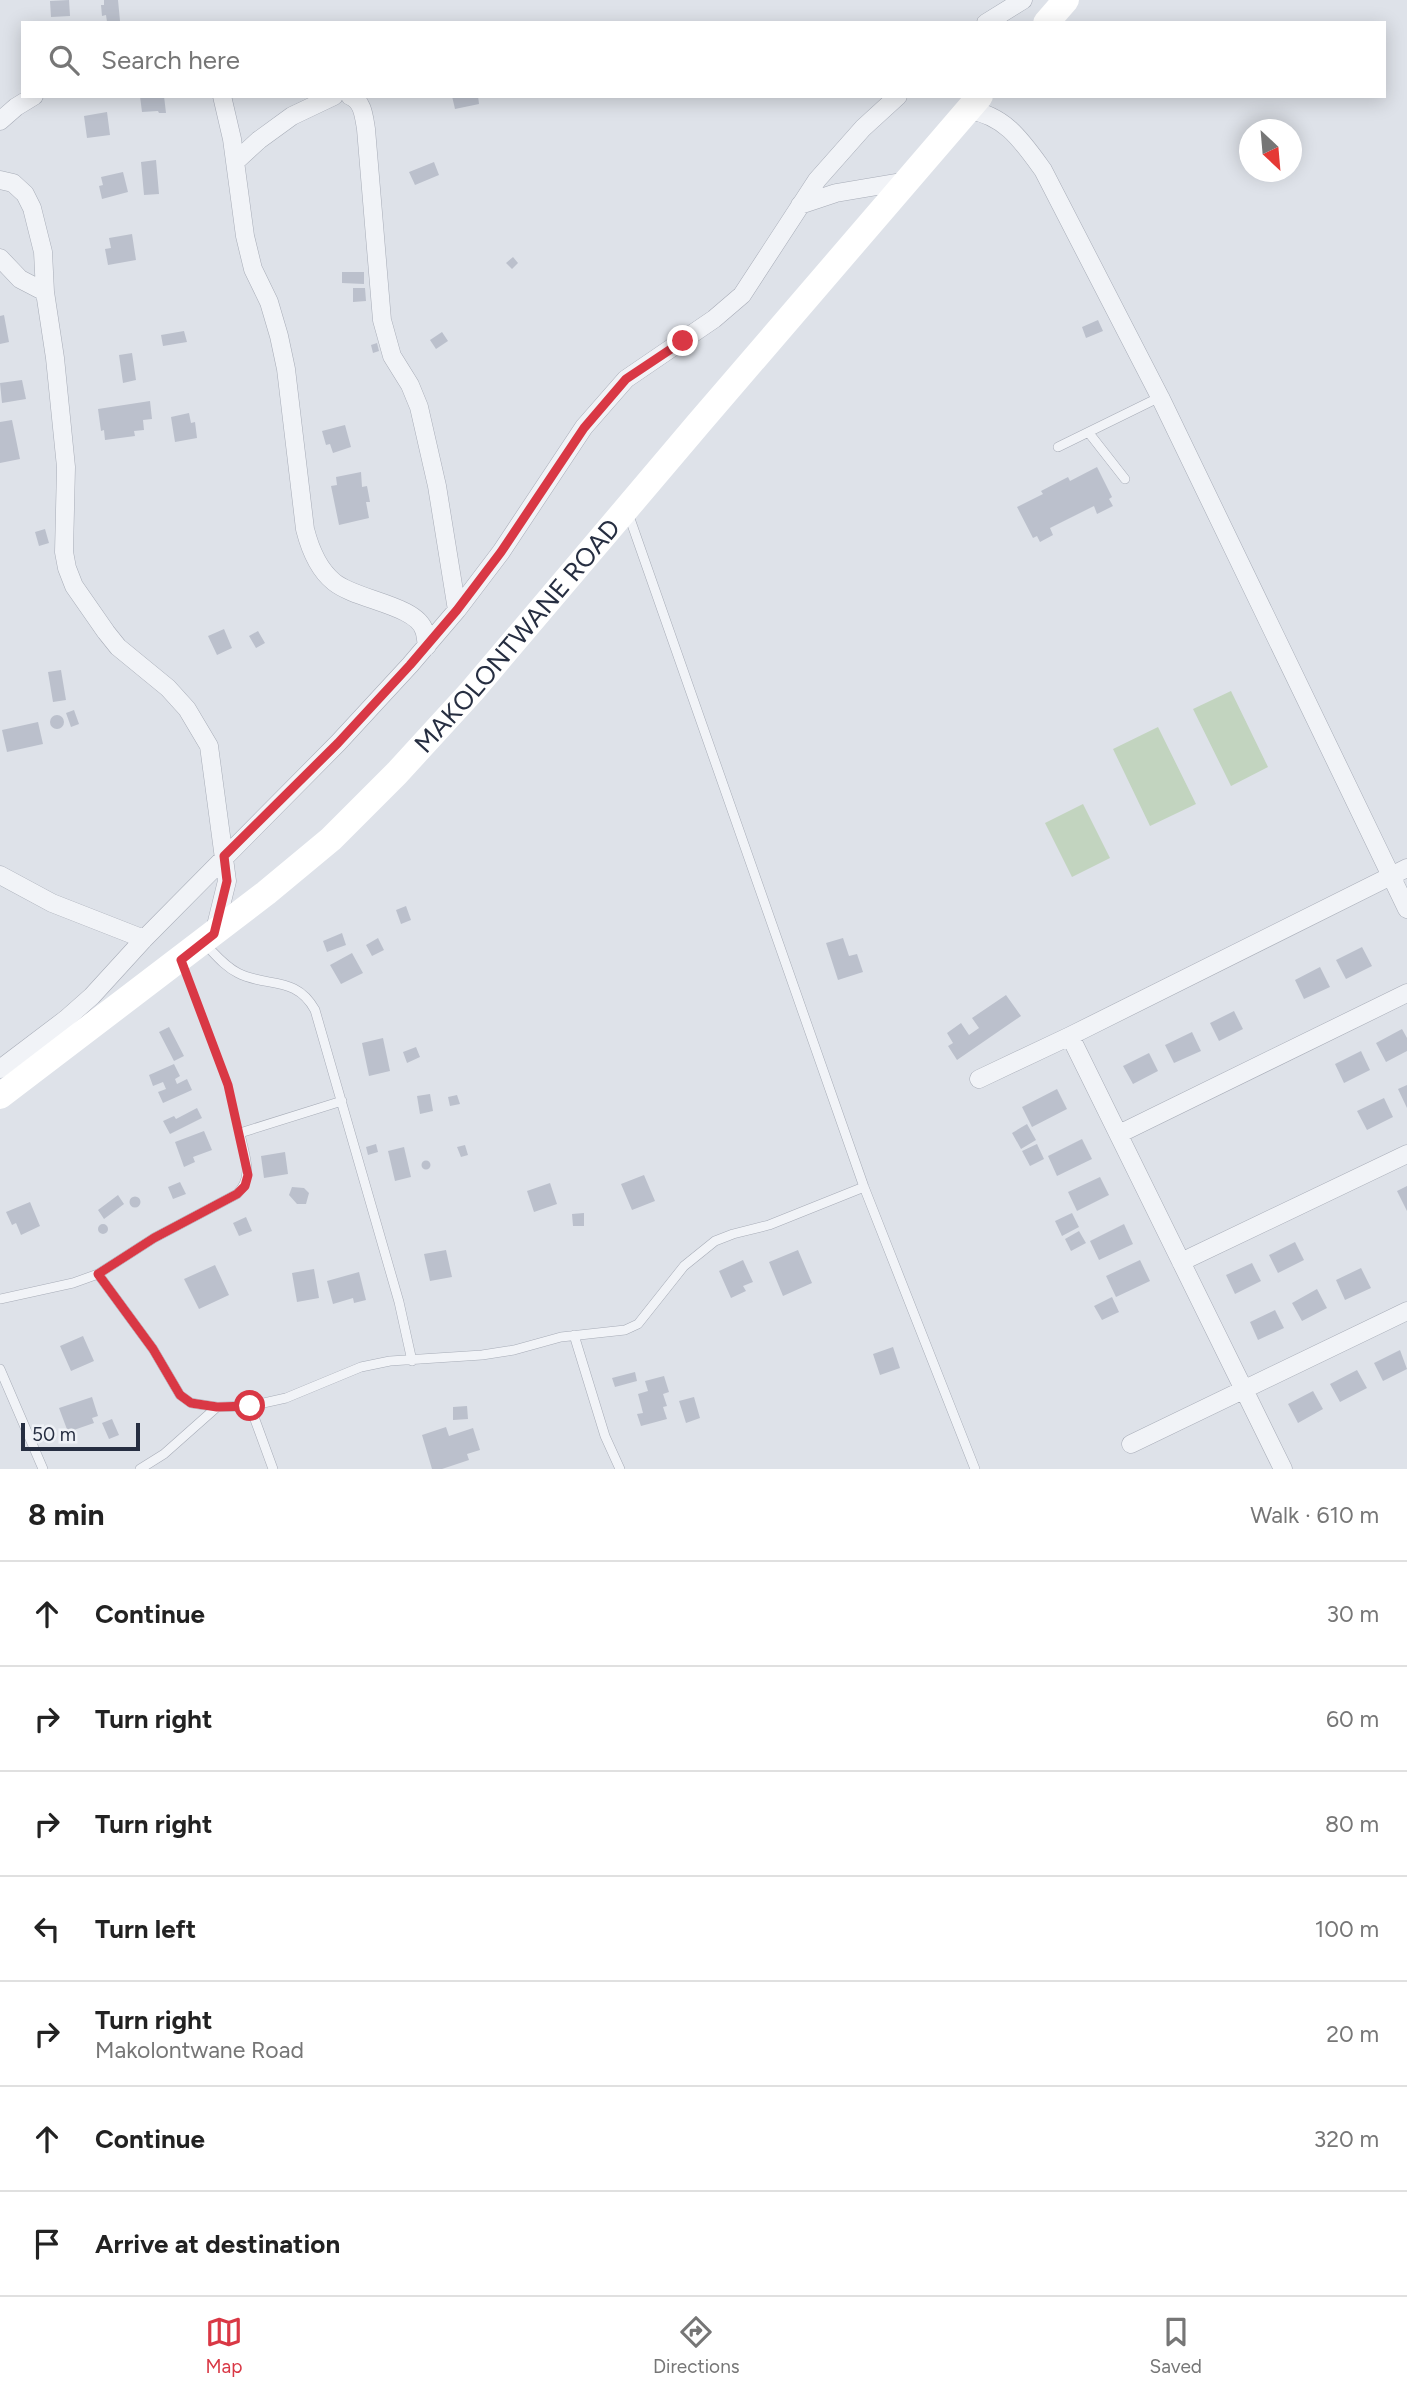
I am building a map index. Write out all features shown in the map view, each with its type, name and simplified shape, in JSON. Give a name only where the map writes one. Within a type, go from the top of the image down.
[{"type":"main road","points":[[1048,21],[1066,0]]},
{"type":"main road","name":"MAKOLONTWANE ROAD","points":[[0,1096],[267,893],[331,839],[397,773],[472,691],[974,103]]},
{"type":"street","points":[[989,21],[1023,0]]},
{"type":"street","points":[[0,121],[31,98]]},
{"type":"street","points":[[222,98],[247,246],[253,270],[272,309],[284,358],[309,544],[324,572],[335,583],[364,598],[406,611],[415,617],[424,630],[427,646]]},
{"type":"street","points":[[235,162],[292,116],[330,98]]},
{"type":"street","points":[[355,98],[363,111],[366,130],[382,320],[392,356],[410,385],[419,407],[437,486],[457,610]]},
{"type":"street","points":[[0,1069],[92,996],[224,856],[338,743],[457,610],[501,552],[592,418],[626,379],[714,318],[741,295],[817,180],[836,157],[896,98]]},
{"type":"street","points":[[974,103],[1020,139],[1043,170],[1399,872],[1407,909]]},
{"type":"street","points":[[0,180],[13,183],[21,189],[32,208],[43,253],[45,292],[66,467],[64,552],[67,568],[74,586],[118,647],[168,688],[187,709],[209,746],[227,881],[208,938]]},
{"type":"street","points":[[800,205],[836,193],[907,181]]},
{"type":"street","points":[[0,258],[20,279],[45,292]]},
{"type":"street","points":[[979,1079],[1399,872]]},
{"type":"street","points":[[0,875],[52,903],[144,939]]},
{"type":"street","points":[[1119,1134],[1407,993]]},
{"type":"street","points":[[1070,1036],[1283,1469]]},
{"type":"street","points":[[1181,1262],[1407,1154]]},
{"type":"street","points":[[1130,1444],[1407,1311]]},
{"type":"lane","points":[[1058,447],[1160,397]]},
{"type":"lane","points":[[1089,433],[1125,479]]},
{"type":"lane","points":[[626,509],[864,1186],[975,1469]]},
{"type":"lane","points":[[208,938],[225,965],[238,973],[299,989],[314,1010],[399,1302],[412,1361]]},
{"type":"lane","points":[[0,1299],[74,1283],[98,1274],[154,1238],[237,1194],[245,1186],[248,1175],[240,1133],[342,1101]]},
{"type":"lane","points":[[98,1274],[153,1349],[180,1395],[191,1403],[217,1407],[250,1406],[286,1398],[361,1367],[390,1362],[482,1355],[574,1335],[607,1334],[625,1330],[638,1324],[684,1266],[715,1241],[769,1225],[864,1186]]},
{"type":"lane","points":[[574,1335],[605,1436],[620,1469]]},
{"type":"lane","points":[[0,1369],[43,1469]]},
{"type":"lane","points":[[250,1406],[273,1469]]},
{"type":"lane","points":[[141,1469],[164,1454],[217,1407]]},
{"type":"path","points":[[181,960],[228,1085],[240,1133]]},
{"type":"green space","points":[[1231,691],[1268,767],[1231,786],[1193,709]]},
{"type":"green space","points":[[1158,727],[1196,804],[1150,826],[1113,749]]},
{"type":"green space","points":[[1083,804],[1110,858],[1072,877],[1045,823]]},
{"type":"building","points":[[69,0],[70,16],[51,17],[50,1]]},
{"type":"building","points":[[104,0],[118,0],[120,21],[107,21],[106,15],[102,16],[101,5],[104,5]]},
{"type":"building","points":[[140,98],[164,98],[166,113],[142,112]]},
{"type":"building","points":[[452,98],[478,98],[479,104],[455,109]]},
{"type":"building","points":[[107,112],[110,135],[87,138],[84,116]]},
{"type":"building","points":[[156,160],[159,194],[144,195],[141,162]]},
{"type":"building","points":[[434,162],[439,175],[415,185],[409,172]]},
{"type":"building","points":[[123,172],[128,192],[102,199],[99,186],[103,185],[101,177]]},
{"type":"building","points":[[132,234],[136,260],[108,265],[105,249],[111,248],[109,238]]},
{"type":"building","points":[[513,257],[518,263],[512,269],[506,263]]},
{"type":"building","points":[[342,272],[364,272],[364,284],[342,283]]},
{"type":"building","points":[[353,288],[365,288],[366,301],[353,302]]},
{"type":"building","points":[[4,315],[9,342],[0,344],[0,316]]},
{"type":"building","points":[[1098,320],[1103,331],[1086,338],[1082,327]]},
{"type":"building","points":[[184,331],[187,342],[163,346],[161,335]]},
{"type":"building","points":[[442,332],[448,341],[436,349],[430,340]]},
{"type":"building","points":[[377,343],[379,351],[373,353],[371,345]]},
{"type":"building","points":[[132,353],[136,380],[123,383],[119,355]]},
{"type":"building","points":[[22,380],[26,399],[2,403],[0,383]]},
{"type":"building","points":[[150,401],[152,419],[143,420],[144,430],[134,431],[135,436],[105,440],[98,409]]},
{"type":"building","points":[[189,413],[191,423],[195,422],[197,438],[175,442],[171,417]]},
{"type":"building","points":[[12,420],[20,459],[0,463],[0,422]]},
{"type":"building","points":[[345,425],[351,447],[333,453],[330,444],[326,445],[322,431]]},
{"type":"building","points":[[1097,467],[1112,497],[1109,499],[1113,506],[1097,514],[1094,506],[1050,528],[1053,535],[1040,542],[1037,536],[1033,538],[1017,507],[1068,477],[1070,481]]},
{"type":"building","points":[[361,472],[362,487],[367,486],[370,502],[366,502],[369,518],[339,525],[331,486],[337,485],[336,477]]},
{"type":"building","points":[[45,529],[49,543],[39,546],[35,532]]},
{"type":"building","points":[[224,629],[232,648],[217,655],[208,636]]},
{"type":"building","points":[[258,631],[265,643],[256,648],[249,636]]},
{"type":"building","points":[[61,670],[66,700],[53,702],[48,672]]},
{"type":"building","points":[[74,710],[79,724],[71,727],[66,713]]},
{"type":"building","points":[[57,715],[62,717],[62,727],[57,729],[52,727],[50,722],[52,717]]},
{"type":"building","points":[[38,722],[43,744],[7,752],[2,730]]},
{"type":"building","points":[[406,906],[411,920],[401,924],[396,910]]},
{"type":"building","points":[[342,933],[346,945],[327,952],[323,941]]},
{"type":"building","points":[[378,938],[384,950],[372,956],[366,945]]},
{"type":"building","points":[[843,938],[849,956],[857,954],[863,972],[838,980],[826,943]]},
{"type":"building","points":[[1362,947],[1372,966],[1346,979],[1336,960]]},
{"type":"building","points":[[352,953],[363,973],[341,984],[330,965]]},
{"type":"building","points":[[1320,967],[1330,987],[1304,999],[1295,980]]},
{"type":"building","points":[[1006,995],[1021,1016],[957,1060],[948,1046],[953,1043],[947,1033],[961,1023],[969,1035],[979,1028],[972,1018]]},
{"type":"building","points":[[1234,1011],[1243,1029],[1219,1041],[1210,1023]]},
{"type":"building","points":[[169,1027],[184,1056],[174,1061],[159,1032]]},
{"type":"building","points":[[1402,1029],[1407,1038],[1407,1051],[1386,1062],[1376,1043]]},
{"type":"building","points":[[1192,1032],[1201,1051],[1174,1063],[1165,1045]]},
{"type":"building","points":[[383,1038],[390,1071],[369,1076],[362,1043]]},
{"type":"building","points":[[416,1047],[420,1057],[407,1063],[403,1052]]},
{"type":"building","points":[[1361,1051],[1370,1070],[1344,1083],[1335,1064]]},
{"type":"building","points":[[1149,1053],[1158,1071],[1133,1084],[1123,1066]]},
{"type":"building","points":[[174,1064],[180,1076],[175,1079],[177,1084],[187,1079],[192,1090],[163,1103],[158,1092],[166,1089],[163,1082],[153,1086],[149,1075]]},
{"type":"building","points":[[1407,1085],[1407,1108],[1398,1089]]},
{"type":"building","points":[[1057,1089],[1067,1109],[1032,1127],[1022,1107]]},
{"type":"building","points":[[430,1094],[433,1111],[420,1114],[417,1096]]},
{"type":"building","points":[[457,1095],[460,1104],[450,1106],[448,1097]]},
{"type":"building","points":[[1384,1098],[1393,1117],[1367,1130],[1357,1111]]},
{"type":"building","points":[[197,1108],[202,1118],[170,1134],[163,1121],[174,1116],[176,1119]]},
{"type":"building","points":[[1027,1124],[1036,1140],[1021,1149],[1012,1133]]},
{"type":"building","points":[[204,1131],[212,1150],[193,1157],[195,1162],[184,1167],[175,1142]]},
{"type":"building","points":[[1082,1139],[1092,1159],[1057,1176],[1048,1156]]},
{"type":"building","points":[[376,1144],[378,1152],[368,1155],[366,1147]]},
{"type":"building","points":[[1037,1144],[1044,1159],[1030,1166],[1022,1151]]},
{"type":"building","points":[[465,1145],[468,1155],[461,1157],[457,1147]]},
{"type":"building","points":[[404,1147],[411,1177],[395,1181],[388,1151]]},
{"type":"building","points":[[285,1152],[288,1174],[264,1178],[261,1156]]},
{"type":"building","points":[[426,1161],[430,1165],[426,1169],[422,1165]]},
{"type":"building","points":[[644,1175],[655,1201],[632,1210],[621,1184]]},
{"type":"building","points":[[1100,1177],[1109,1195],[1077,1211],[1068,1192]]},
{"type":"building","points":[[180,1182],[186,1194],[173,1199],[168,1187]]},
{"type":"building","points":[[550,1183],[557,1204],[534,1212],[527,1191]]},
{"type":"building","points":[[1407,1186],[1407,1211],[1397,1191]]},
{"type":"building","points":[[292,1187],[304,1188],[309,1193],[306,1204],[297,1204],[289,1195]]},
{"type":"building","points":[[118,1195],[124,1204],[104,1219],[98,1210]]},
{"type":"building","points":[[135,1197],[139,1198],[139,1206],[135,1207],[131,1206],[130,1202],[131,1198]]},
{"type":"building","points":[[30,1202],[40,1226],[21,1235],[16,1223],[12,1225],[6,1212]]},
{"type":"building","points":[[584,1213],[584,1226],[573,1226],[572,1214]]},
{"type":"building","points":[[1072,1213],[1079,1227],[1062,1236],[1055,1221]]},
{"type":"building","points":[[246,1217],[252,1231],[239,1236],[233,1223]]},
{"type":"building","points":[[103,1224],[108,1229],[103,1234],[98,1229]]},
{"type":"building","points":[[1124,1224],[1133,1244],[1099,1260],[1090,1241]]},
{"type":"building","points":[[1079,1231],[1086,1243],[1071,1251],[1065,1239]]},
{"type":"building","points":[[1295,1242],[1304,1260],[1278,1273],[1269,1255]]},
{"type":"building","points":[[446,1250],[452,1277],[430,1281],[424,1254]]},
{"type":"building","points":[[798,1250],[812,1283],[783,1296],[769,1262]]},
{"type":"building","points":[[743,1260],[753,1282],[743,1286],[746,1291],[731,1298],[719,1271]]},
{"type":"building","points":[[1140,1260],[1150,1281],[1116,1297],[1106,1276]]},
{"type":"building","points":[[1252,1263],[1261,1281],[1235,1294],[1226,1275]]},
{"type":"building","points":[[215,1265],[229,1295],[199,1309],[184,1279]]},
{"type":"building","points":[[1361,1268],[1371,1288],[1345,1300],[1336,1280]]},
{"type":"building","points":[[314,1269],[319,1298],[297,1302],[292,1273]]},
{"type":"building","points":[[359,1272],[366,1300],[354,1303],[353,1298],[333,1304],[327,1281]]},
{"type":"building","points":[[1317,1289],[1327,1308],[1302,1321],[1292,1303]]},
{"type":"building","points":[[1112,1297],[1119,1312],[1102,1320],[1094,1306]]},
{"type":"building","points":[[1275,1310],[1284,1328],[1258,1340],[1250,1322]]},
{"type":"building","points":[[83,1336],[94,1361],[71,1371],[60,1346]]},
{"type":"building","points":[[893,1347],[900,1368],[880,1375],[873,1354]]},
{"type":"building","points":[[1400,1350],[1407,1369],[1383,1381],[1374,1363]]},
{"type":"building","points":[[1357,1370],[1367,1388],[1340,1402],[1330,1384]]},
{"type":"building","points":[[635,1372],[637,1381],[615,1387],[612,1378]]},
{"type":"building","points":[[664,1376],[669,1392],[663,1394],[667,1419],[641,1426],[637,1414],[643,1413],[638,1394],[648,1391],[645,1381]]},
{"type":"building","points":[[1313,1391],[1323,1409],[1298,1423],[1288,1404]]},
{"type":"building","points":[[92,1397],[98,1416],[92,1418],[94,1423],[68,1432],[59,1408]]},
{"type":"building","points":[[694,1397],[700,1418],[686,1423],[679,1401]]},
{"type":"building","points":[[467,1406],[468,1419],[453,1420],[453,1407]]},
{"type":"building","points":[[112,1419],[119,1435],[109,1439],[102,1423]]},
{"type":"building","points":[[446,1427],[449,1436],[473,1428],[480,1450],[467,1454],[469,1460],[442,1469],[432,1469],[422,1435]]},
{"type":"route","points":[[250,1406],[217,1407],[191,1403],[180,1395],[153,1349],[98,1274],[154,1238],[237,1194],[245,1186],[248,1175],[228,1085],[181,960],[214,934],[227,881],[224,856],[338,743],[457,610],[501,552],[584,428],[626,379],[683,341]]}]
